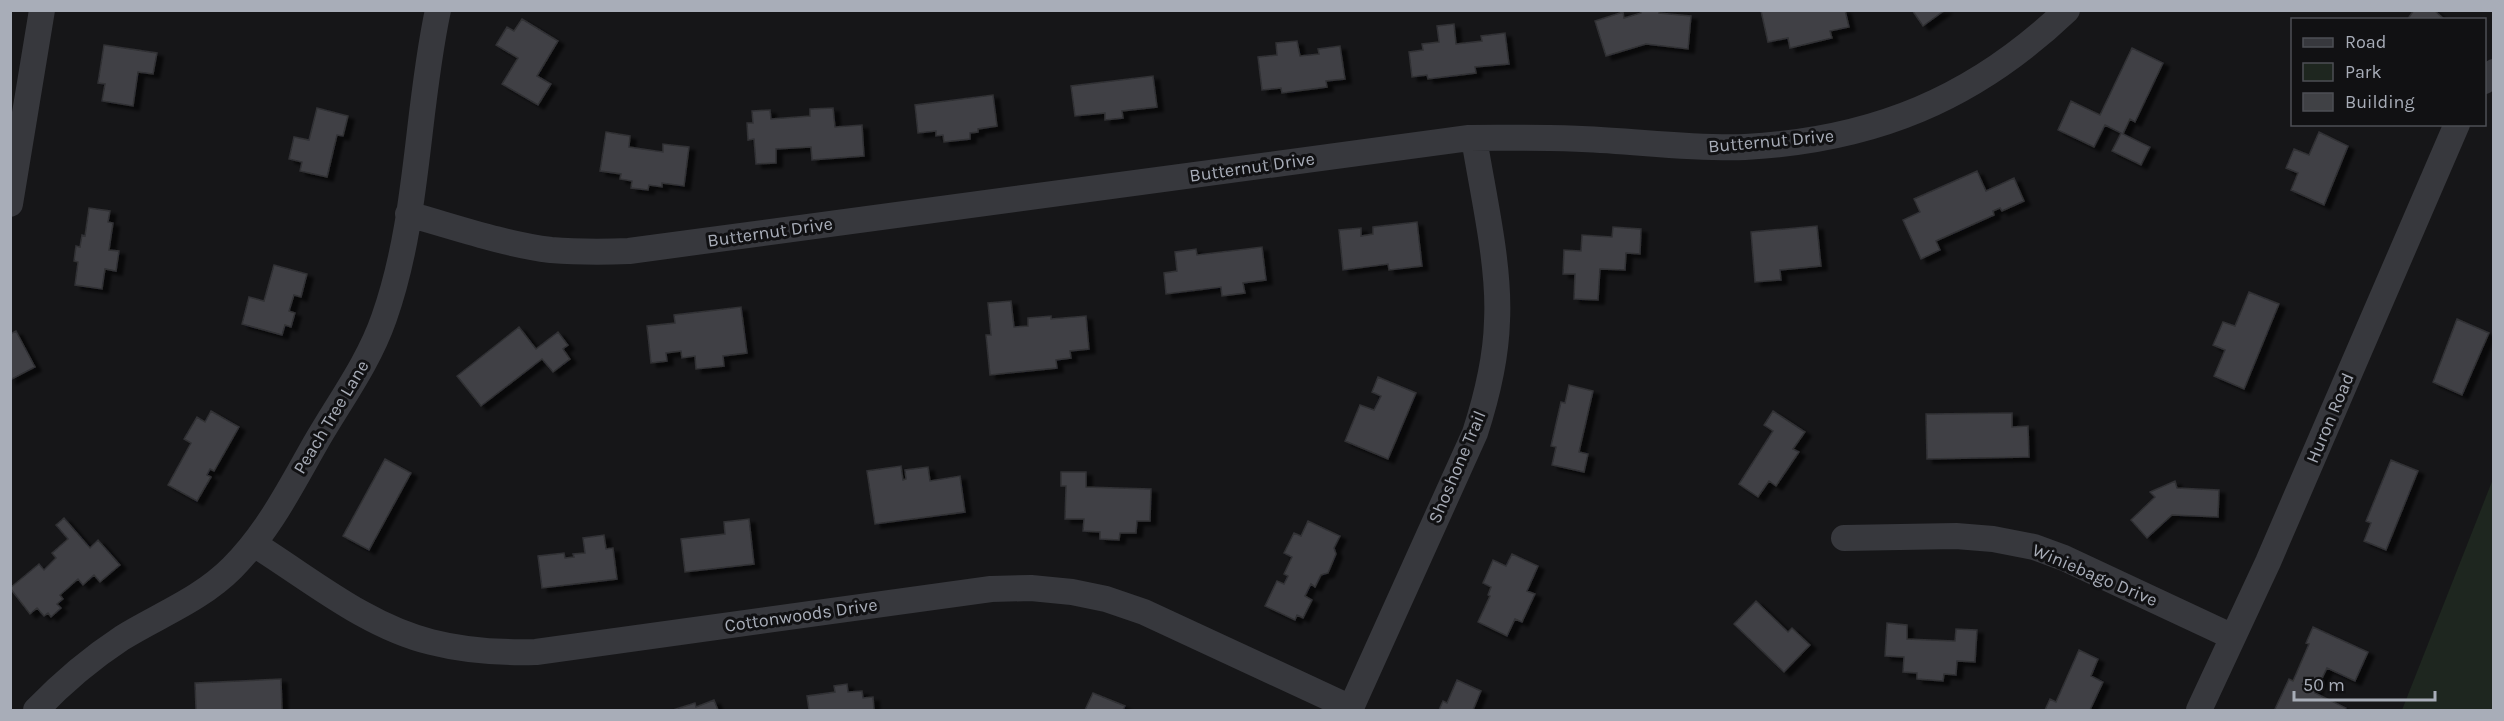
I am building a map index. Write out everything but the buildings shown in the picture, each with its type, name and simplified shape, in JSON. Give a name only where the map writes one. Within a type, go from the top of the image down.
[{"type":"street","points":[[10,204],[42,10]]},
{"type":"street","name":"Peach Tree Lane","points":[[36,711],[59,686],[90,660],[124,637],[206,591],[231,569],[270,523],[368,355],[384,319],[398,274],[432,36],[438,10]]},
{"type":"street","name":"Butternut Drive","points":[[408,214],[513,243],[586,252],[629,251],[1474,138],[1584,139],[1710,147],[1792,143],[1843,134],[1881,124],[1925,108],[1967,87],[2007,62],[2038,38],[2067,10]]},
{"type":"street","name":"Huron Road","points":[[2199,711],[2456,126]]},
{"type":"street","name":"Shoshone Trail","points":[[1351,709],[1475,433],[1487,394],[1496,342],[1496,281],[1474,138]]},
{"type":"street","name":"Winiebago Drive","points":[[1844,538],[1956,536],[1993,538],[2034,548],[2064,558],[2233,637]]},
{"type":"street","name":"Cottonwoods Drive","points":[[254,544],[363,614],[390,628],[429,642],[500,653],[536,652],[991,589],[1031,588],[1072,592],[1106,599],[1144,612],[1351,709]]},
{"type":"green space","points":[[2493,479],[2493,710],[2402,710]]}]
